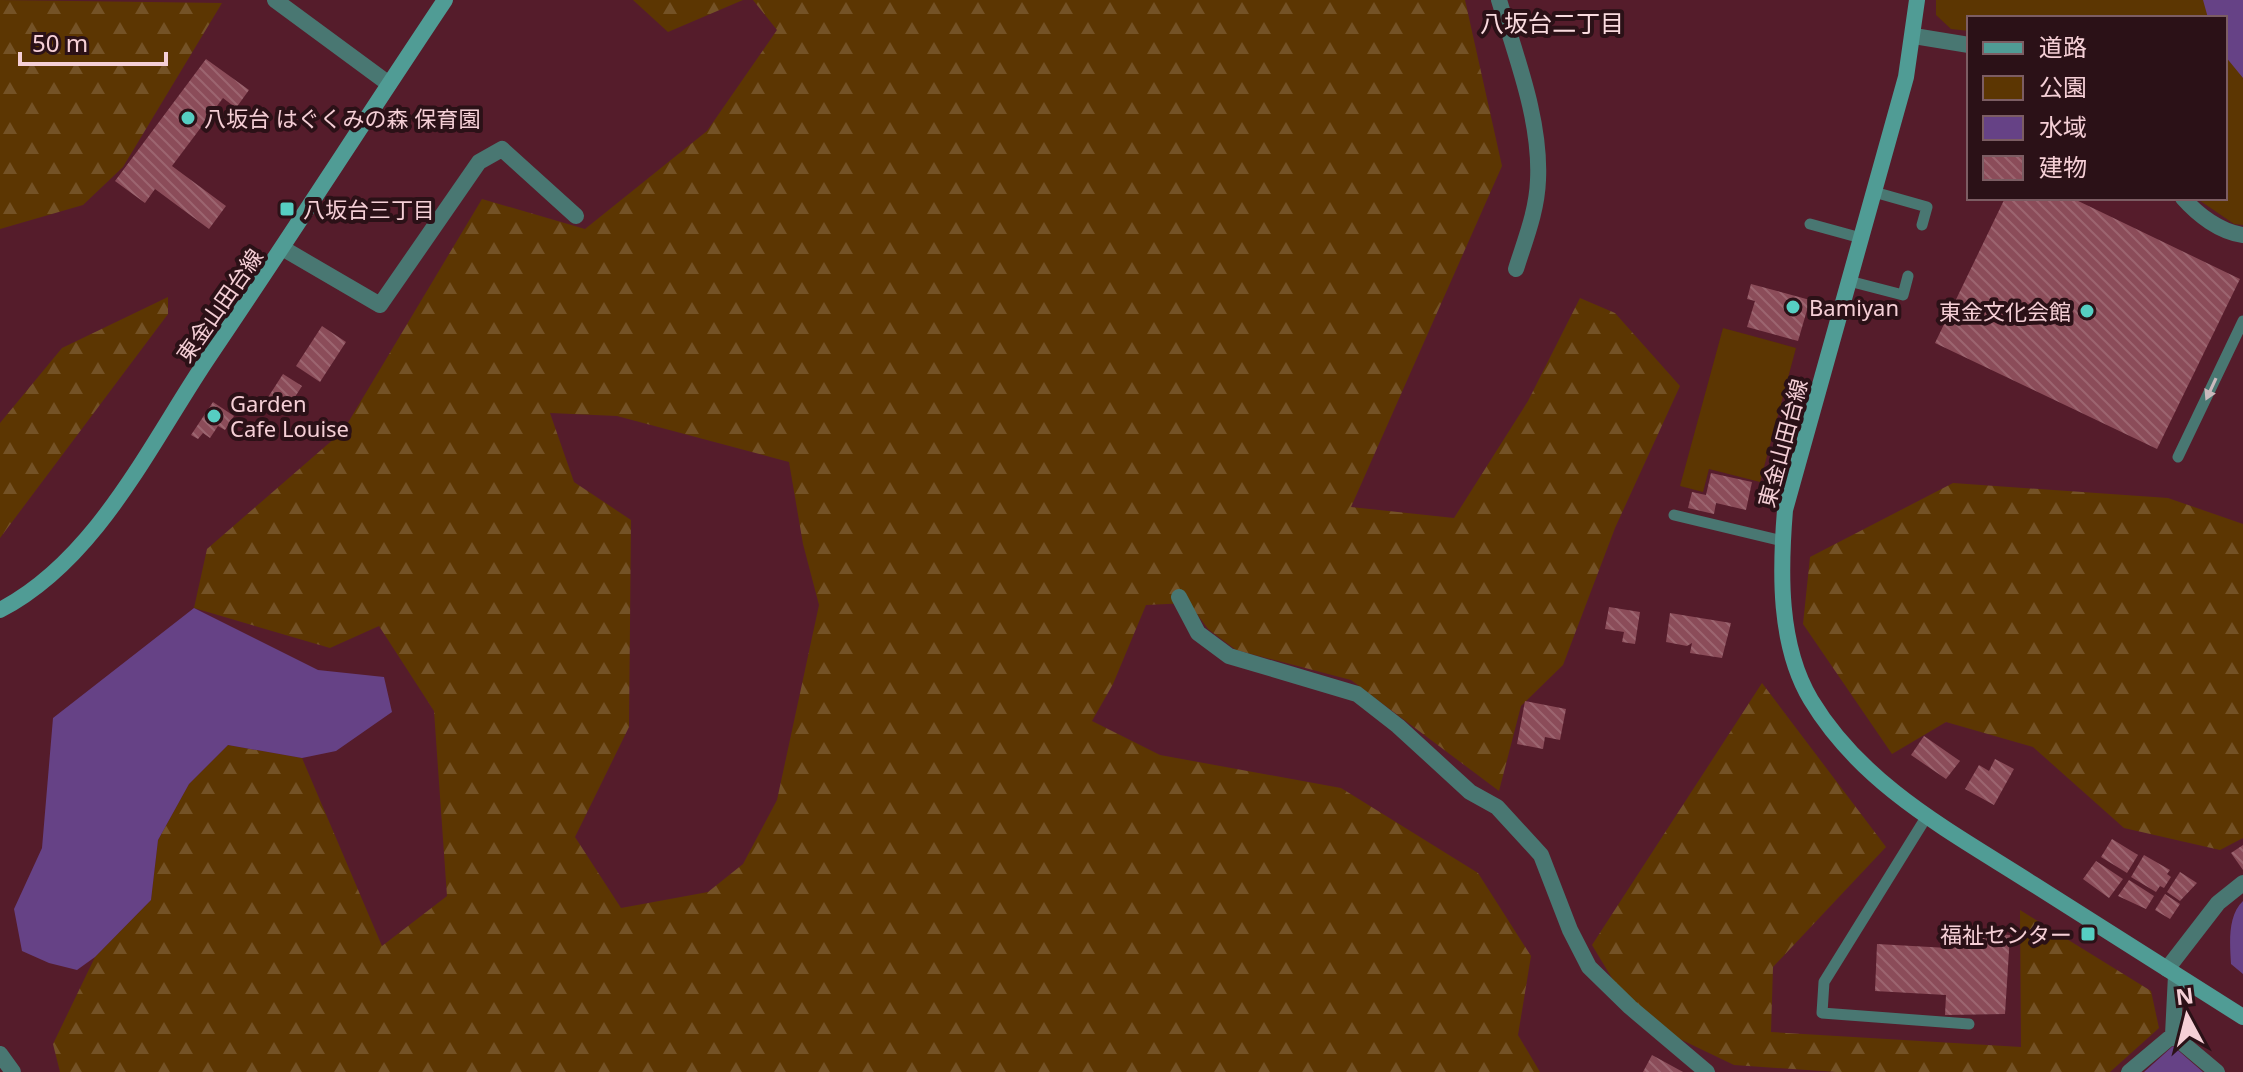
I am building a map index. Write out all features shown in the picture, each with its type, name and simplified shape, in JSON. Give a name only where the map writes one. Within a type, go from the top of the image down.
[{"type":"main road","name":"東金山田台線","points":[[0,610],[51,574],[105,514],[284,249],[445,0]]},
{"type":"main road","name":"東金山田台線","points":[[1917,0],[1914,36],[1874,192],[1785,510],[1780,567],[1791,646],[1810,698],[1852,758],[1905,803],[2243,1017]]},
{"type":"street","points":[[275,0],[389,84]]},
{"type":"street","points":[[1499,0],[1529,105],[1538,178],[1533,214],[1516,269]]},
{"type":"street","points":[[1914,36],[1967,45]]},
{"type":"street","points":[[284,249],[380,305],[479,162],[502,149],[576,216]]},
{"type":"street","points":[[2185,200],[2194,210],[2230,233],[2243,235]]},
{"type":"street","points":[[1179,597],[1198,633],[1229,656],[1357,694],[1398,726],[1470,792],[1497,807],[1541,855],[1570,930],[1589,967],[1630,1007],[1707,1072]]},
{"type":"street","points":[[2217,1072],[2173,1035],[2171,972],[2218,903],[2243,883]]},
{"type":"street","points":[[2129,1072],[2173,1035]]},
{"type":"street","points":[[0,1054],[13,1072]]},
{"type":"lane","points":[[1874,192],[1927,207],[1922,225]]},
{"type":"lane","points":[[1810,224],[1861,238]]},
{"type":"lane","points":[[1849,281],[1903,295],[1908,276]]},
{"type":"lane","points":[[2178,457],[2243,321]]},
{"type":"lane","points":[[1674,515],[1783,541]]},
{"type":"lane","points":[[1927,816],[1824,982],[1822,1013],[1969,1024]]},
{"type":"green space","points":[[0,0],[222,3],[123,167],[83,205],[0,229]]},
{"type":"green space","points":[[633,0],[743,0],[668,32]]},
{"type":"green space","points":[[753,0],[1465,0],[1502,166],[1351,507],[1454,518],[1528,401],[1580,298],[1615,313],[1680,386],[1615,528],[1563,665],[1521,706],[1499,791],[1351,680],[1236,650],[1208,629],[1189,603],[1146,605],[1113,684],[1092,721],[1160,755],[1341,788],[1478,873],[1531,956],[1518,1035],[1540,1072],[60,1072],[53,1044],[95,957],[151,900],[158,840],[189,784],[228,745],[302,758],[382,946],[447,896],[434,711],[379,626],[330,648],[194,608],[207,549],[343,431],[482,199],[585,229],[707,131],[777,30]],"holes":[[[550,413],[617,416],[789,462],[803,544],[819,605],[777,800],[743,864],[708,892],[621,908],[575,837],[629,727],[631,520],[574,482]]]},
{"type":"green space","points":[[1936,0],[2243,0],[2243,225],[2234,224],[2199,200],[2227,200],[2227,16],[1967,16],[1967,31],[1951,29],[1936,15]]},
{"type":"green space","points":[[168,297],[168,314],[0,538],[0,423],[62,348]]},
{"type":"green space","points":[[1723,328],[1796,348],[1760,482],[1709,469],[1703,492],[1680,486]]},
{"type":"green space","points":[[1953,483],[2168,498],[2243,524],[2243,838],[2220,850],[2124,828],[2033,747],[1946,722],[1892,754],[1803,624],[1810,557]]},
{"type":"green space","points":[[1762,683],[1886,847],[1773,967],[1771,1032],[2021,1047],[2020,910],[2151,991],[2159,1028],[2110,1072],[1836,1072],[1734,1065],[1636,1018],[1592,945]]},
{"type":"water","points":[[2203,0],[2243,0],[2243,78],[2227,58],[2227,16],[2207,16]]},
{"type":"water","points":[[194,608],[318,670],[384,677],[392,712],[336,751],[302,758],[228,745],[189,784],[158,840],[151,900],[95,957],[77,970],[49,963],[22,951],[14,909],[42,848],[53,718]]},
{"type":"water","points":[[2243,901],[2243,974],[2231,964],[2230,940],[2234,914]]},
{"type":"water","points":[[2173,1046],[2203,1072],[2144,1072]]},
{"type":"building","points":[[206,59],[249,90],[236,108],[223,98],[172,166],[226,206],[209,229],[155,189],[145,203],[115,181]]},
{"type":"building","name":"東金文化会館","points":[[2004,200],[2076,200],[2240,279],[2157,449],[1935,343]]},
{"type":"building","points":[[1751,284],[1810,300],[1798,341],[1747,327],[1755,301],[1747,299]]},
{"type":"building","points":[[322,326],[346,342],[320,382],[296,366]]},
{"type":"building","points":[[283,374],[302,386],[284,414],[265,402]]},
{"type":"building","points":[[213,402],[234,416],[225,430],[218,426],[210,438],[203,433],[198,439],[191,435]]},
{"type":"building","points":[[1711,473],[1752,482],[1746,510],[1716,503],[1714,514],[1688,508],[1692,492],[1706,495]]},
{"type":"building","points":[[1609,607],[1640,612],[1635,644],[1622,642],[1624,632],[1605,629]]},
{"type":"building","points":[[1670,613],[1731,623],[1722,658],[1690,653],[1692,643],[1687,646],[1666,642]]},
{"type":"building","points":[[1525,701],[1566,709],[1560,740],[1545,737],[1543,749],[1517,744]]},
{"type":"building","points":[[1924,736],[1960,761],[1946,779],[1911,755]]},
{"type":"building","points":[[1995,759],[2014,769],[1994,805],[1965,789],[1979,765],[1989,771]]},
{"type":"building","points":[[2112,839],[2138,855],[2127,873],[2101,857]]},
{"type":"building","points":[[2243,845],[2243,870],[2231,853]]},
{"type":"building","points":[[2144,855],[2170,870],[2167,874],[2171,877],[2164,888],[2160,886],[2156,892],[2131,877]]},
{"type":"building","points":[[2096,861],[2123,879],[2109,898],[2083,879]]},
{"type":"building","points":[[2180,872],[2197,883],[2180,901],[2167,892]]},
{"type":"building","points":[[2129,880],[2154,896],[2146,909],[2118,896]]},
{"type":"building","points":[[2165,894],[2180,904],[2170,919],[2155,910]]},
{"type":"building","points":[[1949,932],[2010,935],[2005,1014],[1945,1015],[1946,995],[1875,991],[1877,944],[1948,948]]},
{"type":"building","points":[[1652,1055],[1683,1072],[1643,1072]]},
{"type":"place","name":"八坂台 はぐくみの森 保育園","points":[[188,118]]},
{"type":"place","name":"八坂台三丁目","points":[[287,209]]},
{"type":"place","name":"Bamiyan","points":[[1793,307]]},
{"type":"place","name":"東金文化会館","points":[[2087,311]]},
{"type":"place","name":"Garden Cafe Louise","points":[[214,416]]},
{"type":"place","name":"福祉センター","points":[[2088,934]]},
{"type":"district","name":"八坂台二丁目","points":[[1552,22]]}]
